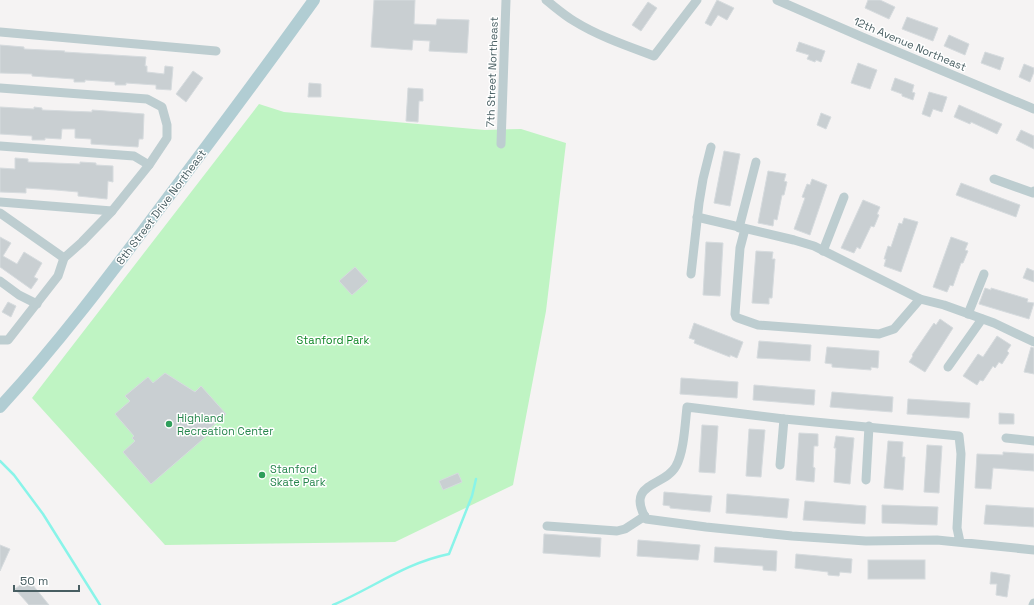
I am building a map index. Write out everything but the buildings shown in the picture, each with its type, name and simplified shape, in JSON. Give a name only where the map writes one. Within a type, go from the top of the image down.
[{"type":"main road","name":"8th Street Drive Northeast","points":[[0,407],[97,292],[210,142],[314,0]]},
{"type":"street","name":"7th Street Northeast","points":[[501,144],[506,0]]},
{"type":"street","points":[[546,0],[573,20],[589,29],[654,56],[697,0]]},
{"type":"street","name":"12th Avenue Northeast","points":[[776,0],[862,38],[1034,109]]},
{"type":"street","points":[[0,32],[216,51]]},
{"type":"street","points":[[0,88],[147,99],[162,107],[167,125],[167,138],[149,165],[112,211],[64,258],[58,276],[8,340],[0,340]]},
{"type":"street","points":[[0,146],[134,156],[149,165]]},
{"type":"street","points":[[691,274],[697,217],[703,179],[711,147]]},
{"type":"street","points":[[756,162],[742,228],[736,317],[765,326],[878,334],[894,329],[920,298]]},
{"type":"street","points":[[994,179],[1033,193],[1034,190]]},
{"type":"street","points":[[823,251],[844,197]]},
{"type":"street","points":[[0,202],[112,211]]},
{"type":"street","points":[[0,213],[64,258]]},
{"type":"street","points":[[697,217],[794,240],[823,251],[920,298],[982,319],[1013,331],[1034,342]]},
{"type":"street","points":[[968,314],[984,274]]},
{"type":"street","points":[[0,281],[19,295],[37,304]]},
{"type":"street","points":[[948,367],[982,319]]},
{"type":"street","points":[[960,542],[957,528],[961,454],[959,436],[687,407],[679,459],[673,471],[650,485],[642,494],[641,507],[646,519],[792,536],[866,541],[937,540],[1034,550]]},
{"type":"street","points":[[780,465],[784,418]]},
{"type":"street","points":[[866,480],[870,426]]},
{"type":"street","points":[[1006,438],[1034,441]]},
{"type":"street","points":[[547,526],[617,530],[625,529],[645,516]]},
{"type":"green space","name":"Stanford Park","points":[[259,104],[284,112],[485,130],[521,129],[566,143],[546,311],[513,485],[395,542],[165,545],[32,398]]},
{"type":"waterway","points":[[0,461],[14,475],[43,514],[100,605]]},
{"type":"waterway","points":[[333,605],[418,563],[449,554],[472,496],[476,479]]},
{"type":"place","name":"Highland Recreation Center","points":[[169,424]]},
{"type":"place","name":"Stanford Skate Park","points":[[262,475]]}]
